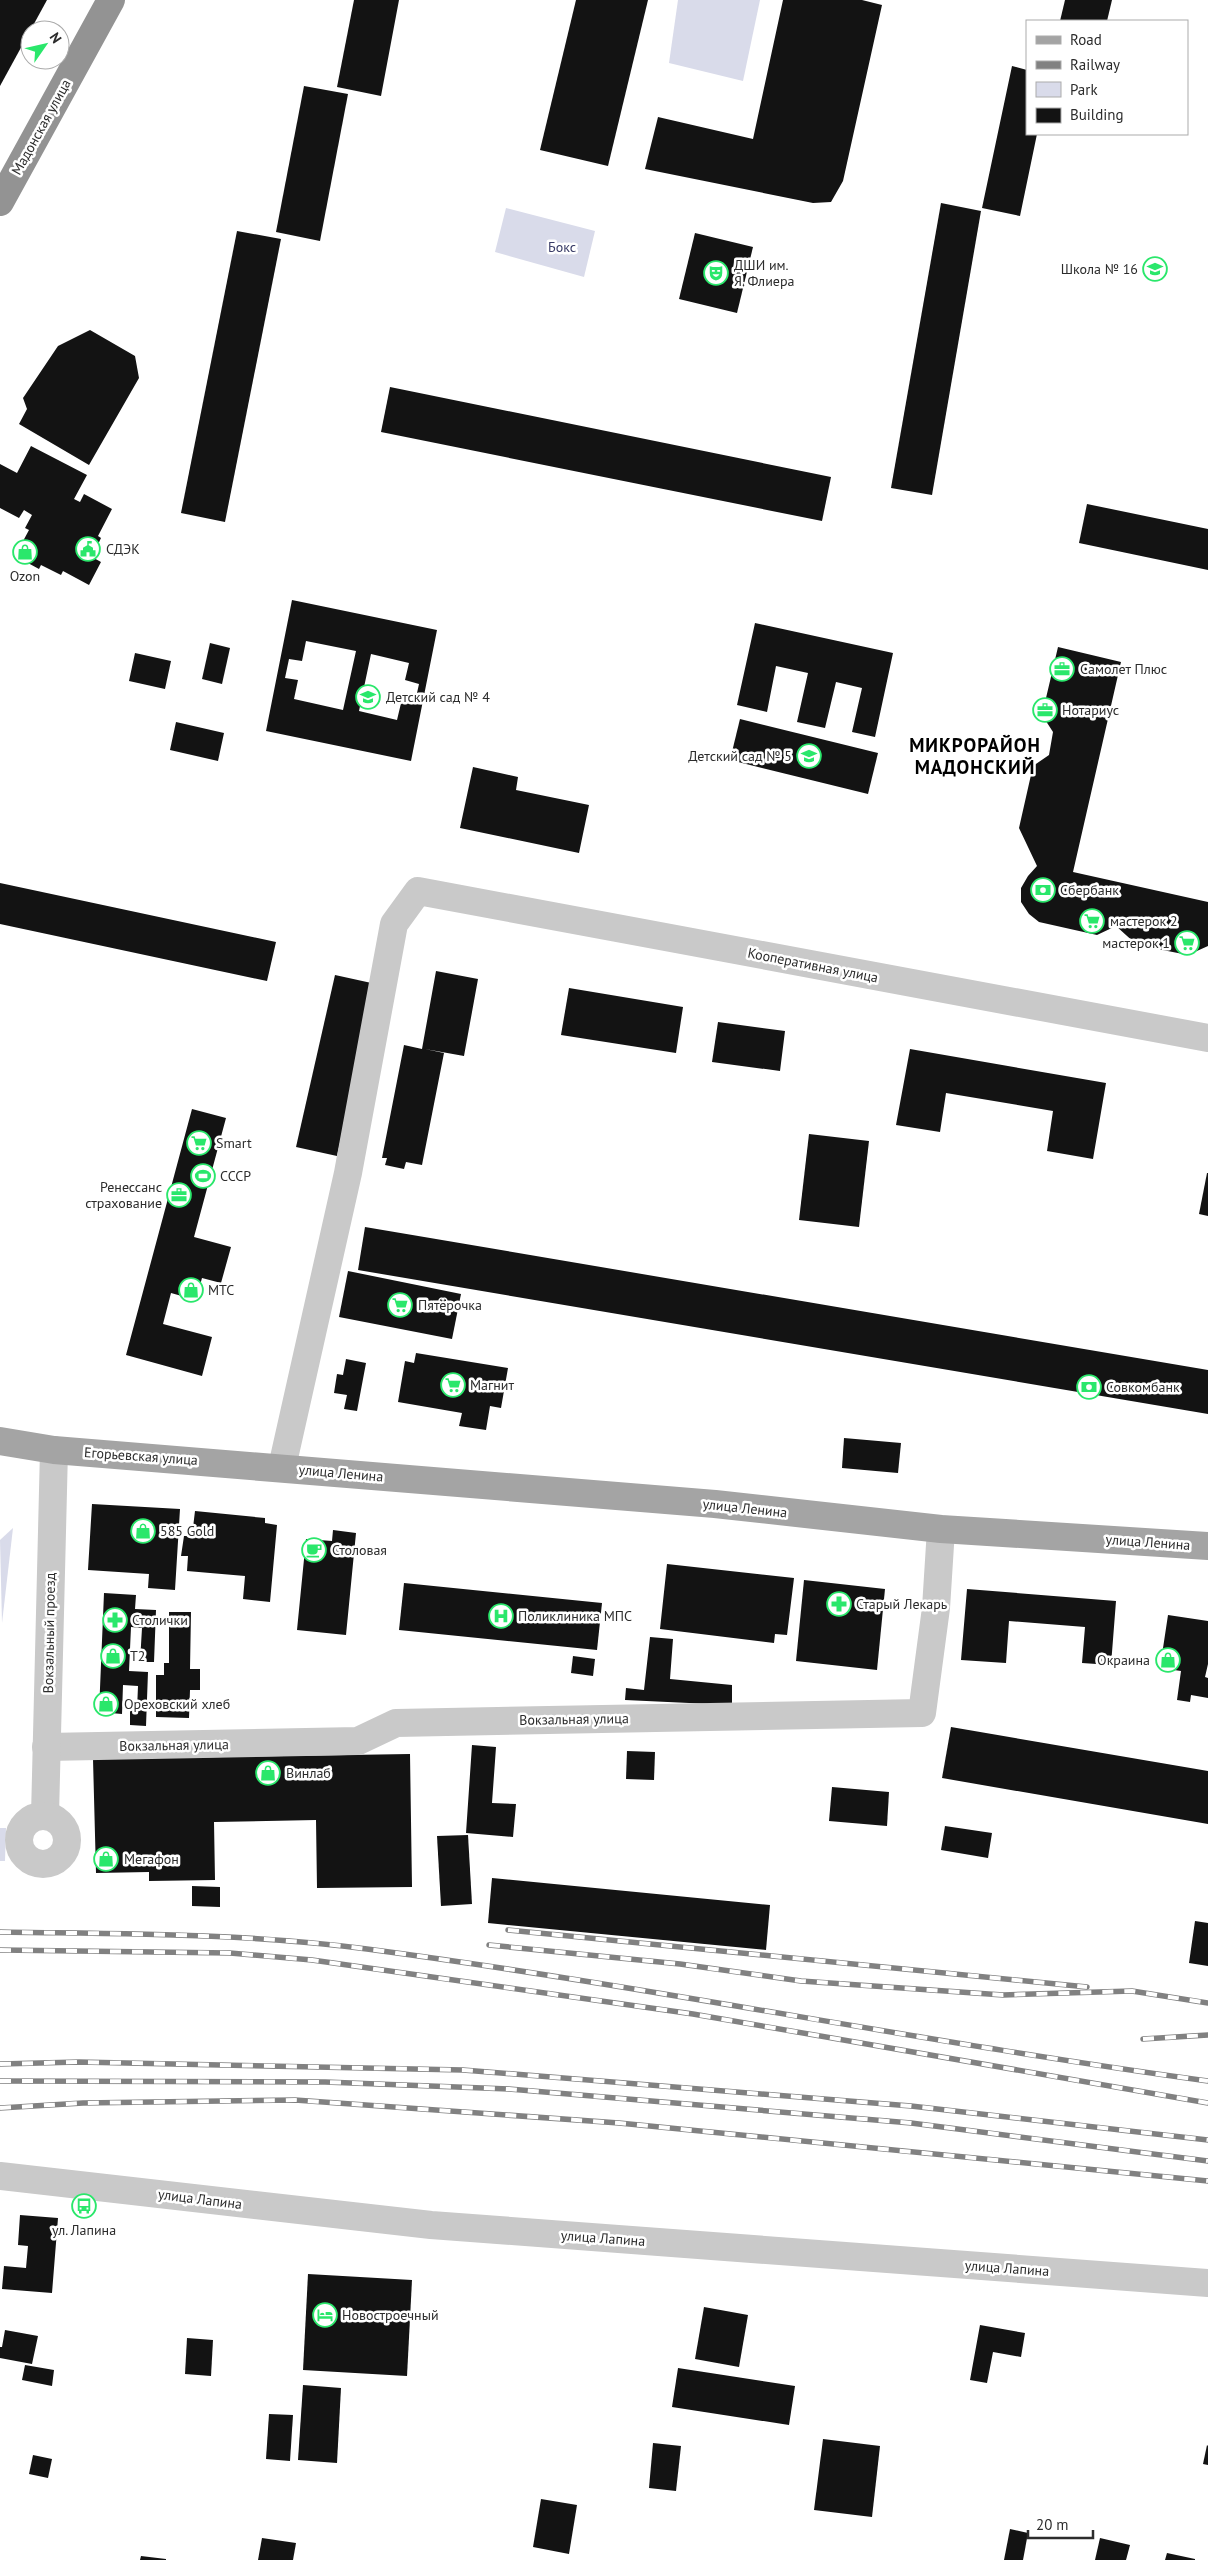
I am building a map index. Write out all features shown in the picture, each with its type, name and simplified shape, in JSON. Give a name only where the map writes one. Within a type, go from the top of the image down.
[{"type":"highway","name":"Мадонская улица","points":[[0,202],[111,0]]},
{"type":"main road","name":"Егорьевская улица","points":[[0,1441],[54,1450],[282,1467]]},
{"type":"main road","name":"улица Ленина","points":[[282,1467],[716,1504],[941,1529],[1208,1546]]},
{"type":"street","name":"Кооперативная улица","points":[[282,1467],[348,1173],[394,924],[418,891],[1208,1038]]},
{"type":"street","name":"Вокзальный проезд","points":[[45,1816],[54,1450]]},
{"type":"street","name":"Вокзальная улица","points":[[46,1747],[358,1741],[396,1722],[922,1713],[936,1608],[941,1529]]},
{"type":"street","name":"улица Лапина","points":[[0,2176],[431,2225],[1208,2283]]},
{"type":"green space","points":[[678,0],[760,0],[743,81],[669,63]]},
{"type":"green space","name":"Бокс","points":[[506,208],[595,231],[584,277],[495,252]]},
{"type":"green space","points":[[13,1528],[2,1623],[0,1540]]},
{"type":"green space","points":[[0,1828],[6,1828],[5,1861],[0,1861]]},
{"type":"building","points":[[0,0],[47,0],[36,20],[20,20],[20,49],[0,86]]},
{"type":"building","points":[[354,0],[399,0],[381,96],[337,87]]},
{"type":"building","points":[[576,0],[648,0],[608,166],[540,150]]},
{"type":"building","points":[[783,0],[862,0],[882,5],[843,181],[831,202],[813,203],[645,169],[658,117],[753,139]]},
{"type":"building","points":[[1065,0],[1112,0],[1107,20],[1060,20]]},
{"type":"building","points":[[1012,66],[1026,70],[1026,135],[1037,135],[1020,216],[982,208]]},
{"type":"building","points":[[304,86],[348,94],[320,241],[276,232]]},
{"type":"building","points":[[941,203],[981,211],[932,495],[891,488]]},
{"type":"building","points":[[237,231],[281,239],[225,522],[181,513]]},
{"type":"building","name":"ДШИ им. Я. Флиера","points":[[695,233],[753,247],[737,313],[679,299]]},
{"type":"building","points":[[90,330],[135,356],[139,378],[89,465],[19,424],[27,409],[23,398],[58,346]]},
{"type":"building","points":[[390,387],[831,477],[822,521],[381,432]]},
{"type":"building","points":[[31,446],[87,475],[74,499],[80,502],[84,494],[112,509],[98,536],[101,538],[92,557],[101,562],[89,585],[63,571],[61,575],[41,565],[39,569],[15,556],[29,530],[25,528],[32,515],[24,510],[19,518],[0,508],[0,464],[17,473]]},
{"type":"building","points":[[1087,504],[1208,529],[1208,570],[1079,543]]},
{"type":"building","points":[[292,600],[437,630],[411,761],[266,731]],"holes":[[[306,641],[356,651],[343,710],[294,699],[298,680],[285,678],[289,659],[302,661]],[[371,654],[409,663],[405,680],[419,684],[415,702],[402,699],[397,720],[359,711]]]},
{"type":"building","points":[[755,623],[893,653],[875,737],[852,732],[862,688],[836,682],[825,728],[797,722],[808,673],[776,666],[767,712],[737,705]]},
{"type":"building","points":[[210,643],[230,648],[222,684],[202,679]]},
{"type":"building","points":[[1058,647],[1121,662],[1073,872],[1208,902],[1208,946],[1188,955],[1137,945],[1116,926],[1097,935],[1039,922],[1029,914],[1021,902],[1021,888],[1037,866],[1019,828],[1033,766],[1049,755],[1053,732],[1042,715]]},
{"type":"building","points":[[135,653],[171,661],[165,689],[129,681]]},
{"type":"building","points":[[740,719],[878,753],[868,794],[730,760]]},
{"type":"building","points":[[176,722],[224,733],[218,761],[170,750]]},
{"type":"building","points":[[473,767],[518,777],[516,790],[589,805],[579,853],[460,828]]},
{"type":"building","points":[[0,883],[276,942],[267,981],[0,924]]},
{"type":"building","points":[[436,971],[478,979],[464,1056],[425,1049],[444,1053],[422,1165],[406,1162],[404,1169],[385,1165],[387,1158],[382,1158],[404,1045],[422,1049]]},
{"type":"building","points":[[335,975],[376,984],[337,1156],[296,1147]]},
{"type":"building","points":[[569,988],[683,1007],[676,1053],[561,1035]]},
{"type":"building","points":[[718,1022],[785,1031],[780,1071],[712,1062]]},
{"type":"building","points":[[910,1049],[1106,1083],[1093,1159],[1047,1151],[1053,1111],[946,1093],[940,1132],[896,1125]]},
{"type":"building","points":[[192,1109],[226,1118],[194,1237],[231,1247],[221,1283],[202,1278],[196,1300],[171,1293],[163,1324],[212,1337],[202,1376],[126,1355]]},
{"type":"building","points":[[809,1134],[869,1141],[859,1227],[799,1220]]},
{"type":"building","points":[[1208,1173],[1208,1216],[1199,1214]]},
{"type":"building","points":[[365,1227],[1208,1370],[1208,1414],[358,1270]]},
{"type":"building","name":"Пятёрочка","points":[[348,1271],[461,1294],[452,1339],[339,1317]]},
{"type":"building","name":"Магнит","points":[[416,1353],[508,1368],[501,1408],[490,1406],[486,1430],[459,1426],[462,1413],[398,1402],[405,1361],[414,1363]]},
{"type":"building","points":[[346,1359],[366,1363],[357,1411],[344,1409],[347,1395],[334,1393],[337,1374],[343,1375]]},
{"type":"building","points":[[844,1438],[901,1443],[898,1473],[842,1468]]},
{"type":"building","points":[[92,1504],[180,1509],[175,1590],[148,1588],[149,1574],[88,1570]]},
{"type":"building","points":[[195,1511],[265,1518],[265,1523],[277,1525],[270,1602],[243,1599],[245,1576],[187,1571],[188,1556],[181,1556],[184,1536],[192,1536]]},
{"type":"building","points":[[333,1530],[356,1533],[346,1635],[297,1630],[306,1539],[332,1541]]},
{"type":"building","points":[[667,1564],[794,1578],[787,1635],[775,1634],[774,1643],[660,1629]]},
{"type":"building","points":[[804,1580],[885,1589],[877,1670],[796,1661]]},
{"type":"building","name":"Поликлиника МПС","points":[[404,1583],[602,1603],[597,1650],[399,1630]]},
{"type":"building","points":[[967,1589],[1116,1601],[1111,1665],[1082,1663],[1085,1627],[1009,1621],[1006,1663],[961,1660]]},
{"type":"building","points":[[104,1593],[136,1595],[135,1609],[156,1610],[154,1662],[140,1662],[142,1628],[131,1627],[129,1671],[148,1672],[146,1726],[130,1725],[130,1710],[137,1710],[138,1686],[123,1685],[122,1714],[99,1712]]},
{"type":"building","points":[[169,1612],[191,1612],[190,1669],[200,1669],[200,1690],[190,1690],[189,1718],[156,1717],[156,1675],[164,1675],[164,1663],[169,1663]]},
{"type":"building","points":[[1168,1615],[1208,1621],[1208,1664],[1205,1677],[1208,1678],[1208,1698],[1191,1695],[1190,1702],[1177,1700],[1181,1671],[1160,1668]]},
{"type":"building","points":[[650,1637],[673,1639],[670,1679],[732,1685],[732,1705],[625,1700],[626,1688],[644,1690]]},
{"type":"building","points":[[573,1656],[595,1659],[593,1676],[571,1673]]},
{"type":"building","points":[[951,1727],[1208,1771],[1208,1824],[942,1778]]},
{"type":"building","points":[[472,1745],[496,1747],[492,1803],[516,1804],[513,1837],[466,1833]]},
{"type":"building","points":[[627,1751],[655,1752],[654,1780],[626,1779]]},
{"type":"building","points":[[410,1754],[412,1887],[317,1888],[316,1820],[214,1822],[215,1880],[149,1881],[149,1872],[96,1873],[93,1759]]},
{"type":"building","points":[[832,1787],[889,1792],[887,1826],[829,1821]]},
{"type":"building","points":[[945,1826],[992,1833],[988,1858],[941,1850]]},
{"type":"building","points":[[468,1835],[472,1904],[441,1906],[437,1836]]},
{"type":"building","points":[[492,1878],[770,1905],[766,1950],[488,1923]]},
{"type":"building","points":[[192,1886],[220,1887],[220,1907],[192,1906]]},
{"type":"building","points":[[1195,1921],[1208,1923],[1208,1966],[1189,1963]]},
{"type":"building","points":[[20,2215],[58,2218],[52,2293],[2,2289],[4,2266],[26,2268],[28,2246],[18,2245]]},
{"type":"building","points":[[308,2274],[412,2280],[407,2376],[303,2370]]},
{"type":"building","points":[[704,2307],[748,2315],[739,2367],[695,2359]]},
{"type":"building","points":[[980,2325],[1025,2333],[1021,2357],[993,2352],[987,2383],[970,2380]]},
{"type":"building","points":[[5,2330],[38,2336],[32,2364],[0,2358],[0,2347],[2,2347]]},
{"type":"building","points":[[187,2338],[213,2340],[211,2376],[185,2374]]},
{"type":"building","points":[[25,2365],[54,2370],[52,2386],[22,2380]]},
{"type":"building","points":[[678,2368],[795,2386],[789,2425],[672,2407]]},
{"type":"building","points":[[303,2385],[341,2388],[337,2463],[298,2460]]},
{"type":"building","points":[[269,2414],[293,2415],[290,2461],[266,2459]]},
{"type":"building","points":[[823,2439],[880,2446],[872,2517],[814,2510]]},
{"type":"building","points":[[653,2443],[681,2446],[676,2491],[649,2488]]},
{"type":"building","points":[[1208,2446],[1208,2465],[1203,2464]]},
{"type":"building","points":[[33,2455],[52,2459],[48,2478],[29,2474]]},
{"type":"building","points":[[541,2499],[577,2505],[569,2554],[533,2547]]},
{"type":"building","points":[[1010,2529],[1028,2533],[1023,2560],[1004,2560]]},
{"type":"building","points":[[262,2538],[296,2543],[293,2560],[258,2560]]},
{"type":"building","points":[[1100,2538],[1130,2545],[1126,2560],[1095,2560]]},
{"type":"building","points":[[1167,2553],[1195,2559],[1195,2560],[1165,2560]]},
{"type":"building","points":[[141,2556],[166,2559],[166,2560],[140,2560]]},
{"type":"railway","points":[[508,1930],[1087,1987]]},
{"type":"railway","points":[[0,1932],[229,1937],[367,1949],[577,1980],[998,2050],[1208,2081]]},
{"type":"railway","points":[[489,1945],[680,1964],[801,1981],[1003,1995],[1132,1991],[1208,2003]]},
{"type":"railway","points":[[0,1950],[230,1953],[312,1960],[693,2014],[1208,2103]]},
{"type":"railway","points":[[1143,2039],[1208,2035]]},
{"type":"railway","points":[[0,2064],[79,2062],[463,2070],[911,2106],[1208,2140]]},
{"type":"railway","points":[[0,2081],[325,2082],[509,2089],[911,2123],[1208,2161]]},
{"type":"railway","points":[[0,2108],[83,2103],[295,2100],[619,2123],[1208,2181]]},
{"type":"place","name":"Школа № 16","points":[[1155,269]]},
{"type":"place","name":"ДШИ им. Я. Флиера","points":[[716,273]]},
{"type":"place","name":"СДЭК","points":[[88,549]]},
{"type":"place","name":"Ozon","points":[[25,552]]},
{"type":"place","name":"Самолет Плюс","points":[[1062,669]]},
{"type":"place","name":"Детский сад № 4","points":[[368,697]]},
{"type":"place","name":"Нотариус","points":[[1045,710]]},
{"type":"place","name":"Детский сад № 5","points":[[809,756]]},
{"type":"place","name":"Сбербанк","points":[[1043,890]]},
{"type":"place","name":"мастерок 2","points":[[1092,921]]},
{"type":"place","name":"мастерок 1","points":[[1187,943]]},
{"type":"place","name":"Smart","points":[[199,1143]]},
{"type":"place","name":"СССР","points":[[203,1176]]},
{"type":"place","name":"Ренессанс страхование","points":[[179,1195]]},
{"type":"place","name":"МТС","points":[[191,1290]]},
{"type":"place","name":"Пятёрочка","points":[[400,1305]]},
{"type":"place","name":"Магнит","points":[[453,1385]]},
{"type":"place","name":"Совкомбанк","points":[[1089,1387]]},
{"type":"place","name":"585 Gold","points":[[143,1531]]},
{"type":"place","name":"Столовая","points":[[314,1550]]},
{"type":"place","name":"Старый Лекарь","points":[[839,1604]]},
{"type":"place","name":"Поликлиника МПС","points":[[501,1616]]},
{"type":"place","name":"Столички","points":[[115,1620]]},
{"type":"place","name":"T2","points":[[113,1656]]},
{"type":"place","name":"Окраина","points":[[1168,1660]]},
{"type":"place","name":"Ореховский хлеб","points":[[106,1704]]},
{"type":"place","name":"Винлаб","points":[[268,1773]]},
{"type":"place","name":"Мегафон","points":[[106,1859]]},
{"type":"place","name":"ул. Лапина","points":[[84,2206]]},
{"type":"place","name":"Новостроечный","points":[[325,2315]]},
{"type":"district","name":"МИКРОРАЙОН МАДОНСКИЙ","points":[[975,756]]}]
